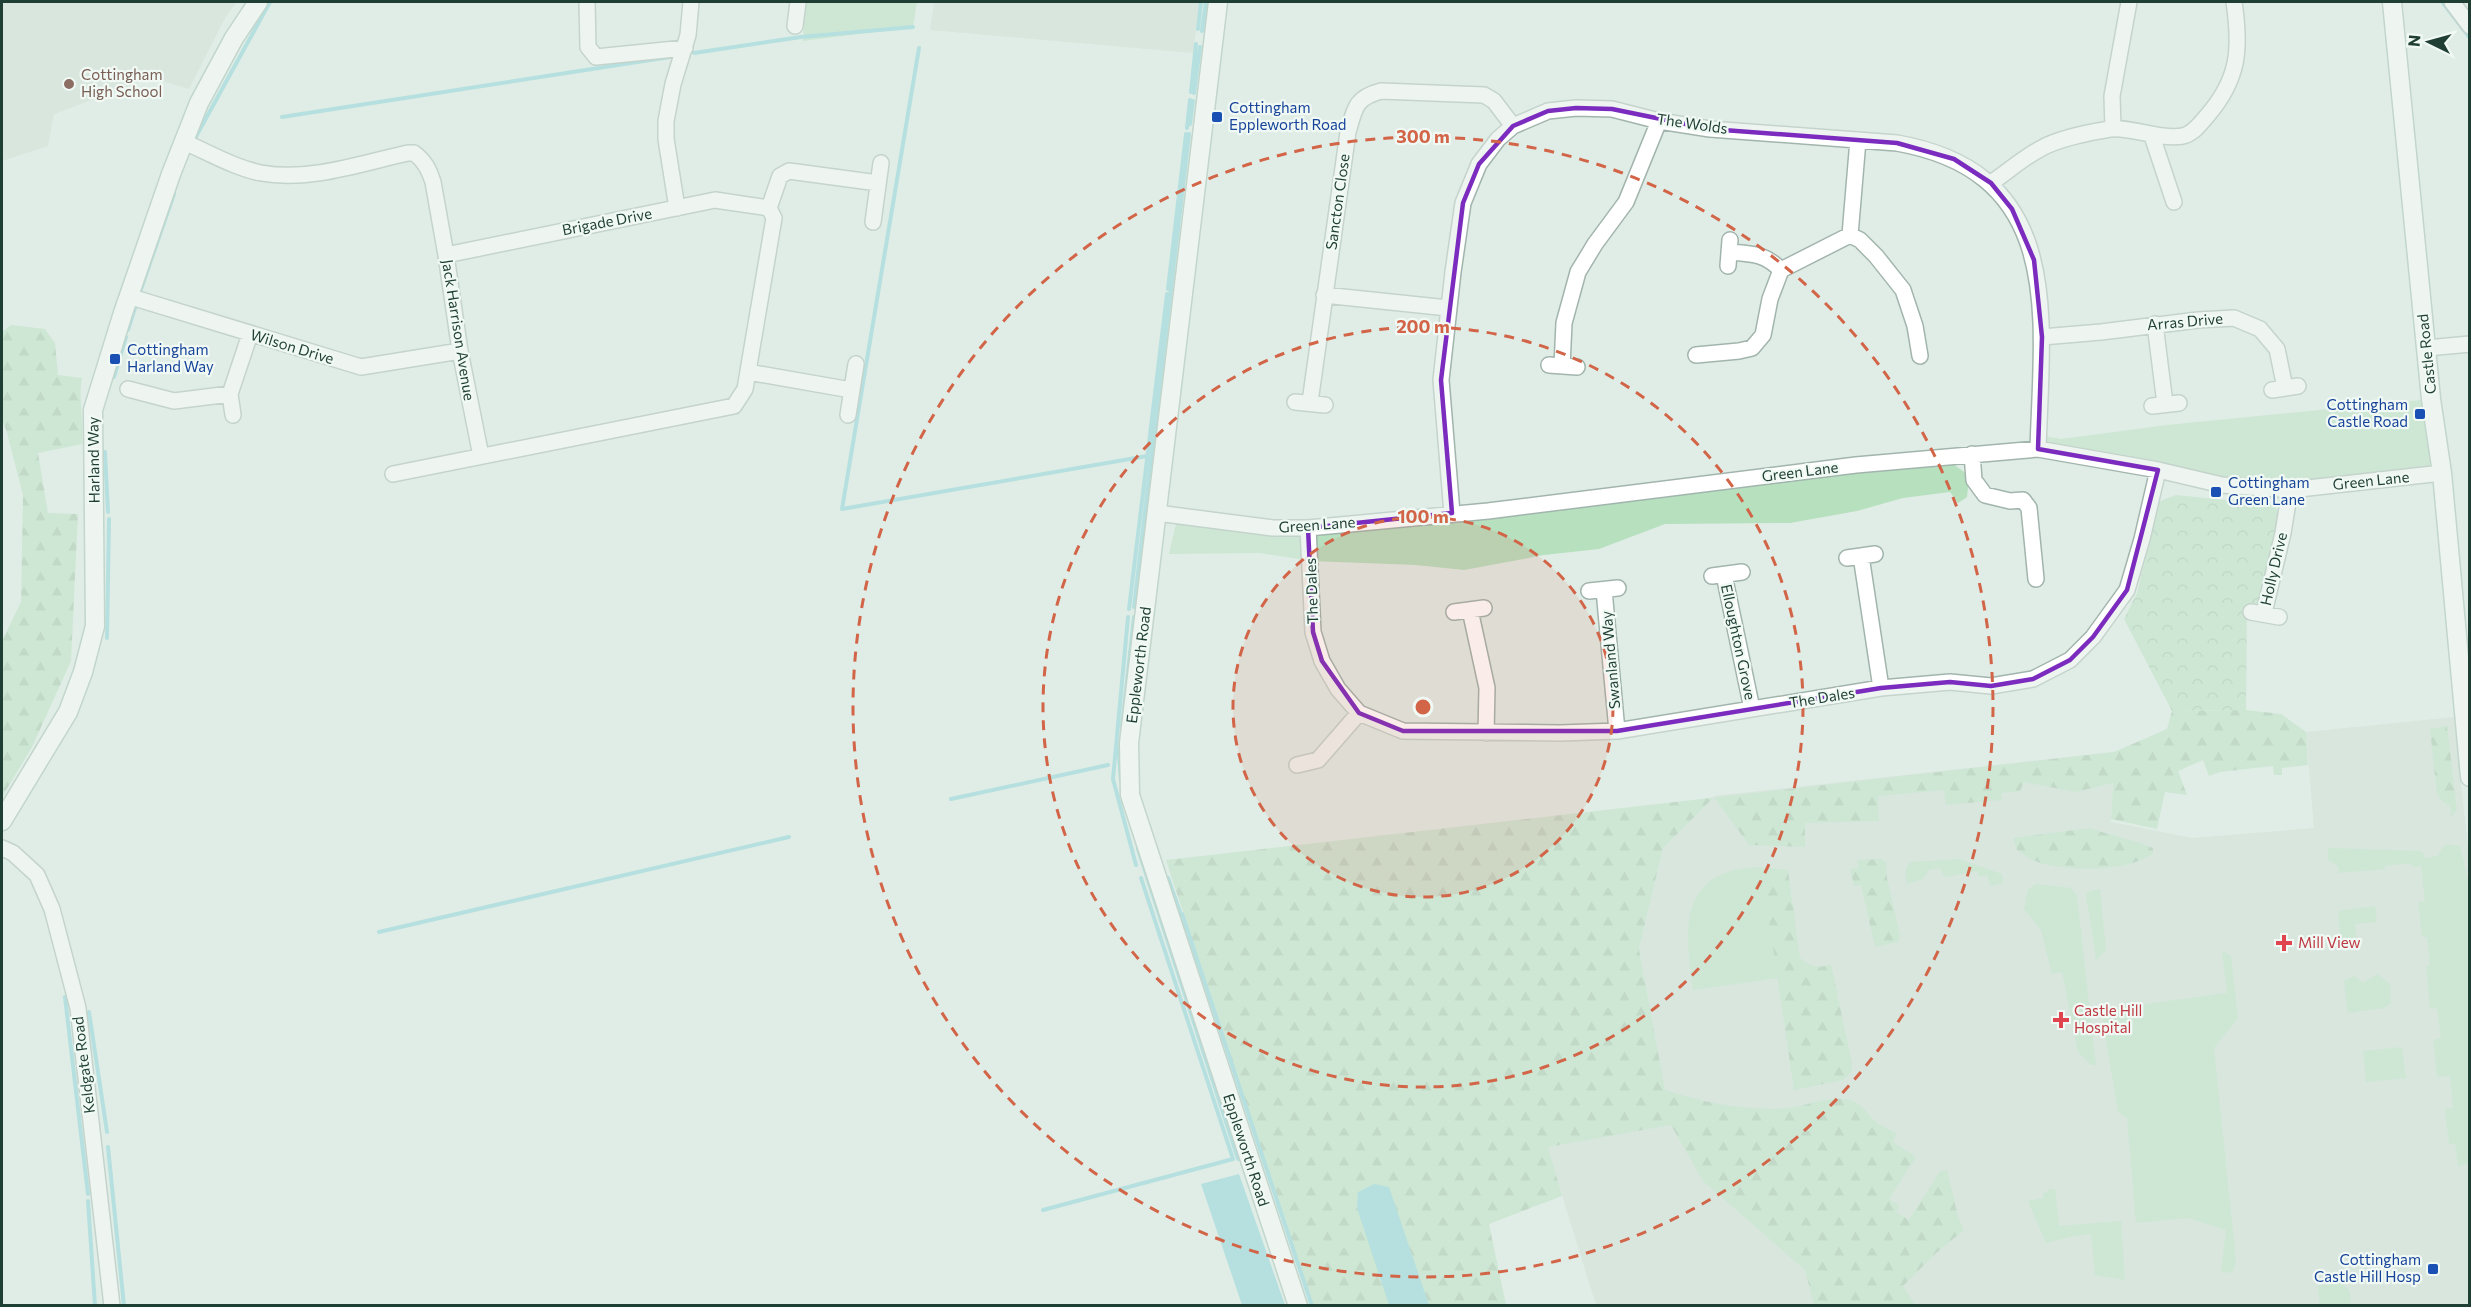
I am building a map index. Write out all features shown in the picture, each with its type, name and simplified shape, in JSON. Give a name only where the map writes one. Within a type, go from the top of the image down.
[{"type":"street","name":"Harland Way","points":[[2,821],[68,712],[95,626],[93,410],[128,296],[199,103],[234,38],[258,2]]},
{"type":"street","points":[[587,2],[588,47],[596,57],[685,48]]},
{"type":"street","points":[[677,208],[666,139],[666,121],[673,84],[685,48],[692,2]]},
{"type":"street","points":[[795,26],[798,2]]},
{"type":"street","name":"Eppleworth Road","points":[[1218,2],[1129,743],[1130,795],[1298,1305]]},
{"type":"street","points":[[2113,129],[2112,96],[2129,2]]},
{"type":"street","points":[[1991,183],[2041,148],[2113,129],[2152,136],[2185,136],[2196,129],[2223,97],[2231,81],[2237,52],[2234,2]]},
{"type":"street","name":"Castle Road","points":[[2392,2],[2442,473],[2469,777]]},
{"type":"street","points":[[2452,2],[2469,26]]},
{"type":"street","name":"Sancton Close","points":[[1310,403],[1348,132],[1355,108],[1366,95],[1381,91],[1484,95],[1494,102],[1513,126]]},
{"type":"street","name":"The Wolds","points":[[1452,513],[1441,380],[1448,308],[1463,203],[1479,164],[1498,140],[1513,126],[1548,111],[1576,108],[1612,109],[1659,121],[1710,129],[1858,140],[1926,148],[1954,159],[1991,183],[2012,209],[2025,232],[2034,260],[2039,290],[2042,337],[2038,449]]},
{"type":"street","points":[[1563,366],[1564,323],[1578,272],[1595,244],[1626,202],[1659,121]]},
{"type":"street","points":[[2152,136],[2174,203]]},
{"type":"street","points":[[1850,235],[1858,140]]},
{"type":"street","name":"Jack Harrison Avenue","points":[[184,142],[242,167],[273,174],[320,172],[414,153],[421,158],[430,171],[446,255],[460,351],[481,456]]},
{"type":"street","points":[[873,222],[881,163]]},
{"type":"street","points":[[393,474],[734,406],[744,389],[748,372],[774,218],[769,208],[780,176],[789,171],[878,183]]},
{"type":"street","name":"Brigade Drive","points":[[446,255],[715,201],[769,208]]},
{"type":"street","points":[[1705,358],[1752,348],[1763,335],[1770,299],[1781,270],[1850,235]]},
{"type":"street","points":[[1850,235],[1860,240],[1876,256],[1903,290],[1925,355],[1905,361]]},
{"type":"street","points":[[1729,253],[1760,255],[1771,260],[1781,270]]},
{"type":"street","points":[[1324,295],[1448,308]]},
{"type":"street","name":"Wilson Drive","points":[[128,296],[361,367],[460,351]]},
{"type":"street","name":"Arras Drive","points":[[2042,337],[2155,324],[2234,318],[2260,329],[2277,349],[2285,388]]},
{"type":"street","points":[[2155,324],[2165,404]]},
{"type":"street","points":[[233,415],[230,394],[250,334]]},
{"type":"street","points":[[2427,348],[2469,344]]},
{"type":"street","points":[[848,415],[856,364]]},
{"type":"street","points":[[748,372],[851,390]]},
{"type":"street","points":[[128,389],[174,401],[230,394]]},
{"type":"street","name":"Green Lane","points":[[1157,513],[1273,528],[1308,528],[1488,511],[1856,465],[2038,449],[2222,485],[2290,490],[2442,473]]},
{"type":"street","points":[[1972,454],[1974,480],[1985,495],[2010,501],[2024,500],[2029,508],[2036,579]]},
{"type":"street","name":"The Dales","points":[[1308,528],[1313,632],[1322,661],[1338,689],[1359,712],[1403,730],[1486,733],[1617,731],[1881,688],[1950,682],[1991,686],[2033,679],[2070,660],[2093,637],[2127,590],[2158,471]]},
{"type":"street","name":"Holly Drive","points":[[2265,614],[2290,490]]},
{"type":"street","points":[[1861,556],[1881,688]]},
{"type":"street","name":"Elloughton Grove","points":[[1742,572],[1718,576],[1752,709]]},
{"type":"street","name":"Swanland Way","points":[[1604,590],[1617,731]]},
{"type":"street","points":[[1469,610],[1487,688],[1486,733]]},
{"type":"street","points":[[1297,765],[1318,760],[1359,712]]},
{"type":"street","name":"Keldgate Road","points":[[2,848],[13,853],[37,875],[52,909],[78,1008],[111,1305]]},
{"type":"highlighted area","points":[[1576,108],[1612,109],[1710,129],[1897,143],[1954,159],[1991,183],[2012,209],[2034,260],[2042,337],[2038,449],[2158,470],[2127,590],[2093,637],[2070,660],[2033,679],[1991,686],[1950,682],[1881,688],[1617,731],[1403,731],[1359,713],[1322,661],[1313,632],[1308,528],[1452,513],[1441,380],[1463,203],[1479,164],[1513,126],[1548,111]]},
{"type":"shaded area","name":"Cottingham High School","points":[[2,2],[237,2],[226,16],[189,89],[151,78],[54,114],[48,146],[2,161]]},
{"type":"shaded area","points":[[934,2],[1200,2],[1193,53],[930,30]]},
{"type":"shaded area","name":"Castle Hill Hospital","points":[[2454,717],[2470,867],[2469,1305],[1596,1305],[1547,1147],[1671,1124],[1639,949],[1663,848],[1714,796],[2114,752],[2111,822],[2192,838],[2314,828],[2306,732]]},
{"type":"green space","points":[[805,2],[917,2],[913,27],[803,41]]},
{"type":"green space","points":[[11,325],[45,329],[55,343],[58,375],[82,378],[82,444],[38,453],[48,513],[78,514],[71,661],[32,747],[2,797],[2,641],[21,602],[23,495],[2,419],[2,332]]},
{"type":"green space","points":[[2431,399],[2442,473],[2290,490],[2038,449],[2039,435],[2061,439],[2167,425]]},
{"type":"green space","points":[[1941,456],[1963,471],[1969,479],[1967,497],[1958,503],[1950,492],[1903,498],[1857,511],[1790,523],[1665,524],[1599,549],[1544,555],[1464,570],[1416,565],[1311,561],[1260,553],[1169,554],[1178,515],[1273,528]]},
{"type":"green space","points":[[2176,495],[2275,505],[2278,514],[2261,601],[2247,611],[2246,710],[2172,711],[2124,619],[2137,593],[2160,501]]},
{"type":"green space","points":[[2246,710],[2281,714],[2306,732],[2308,765],[2282,768],[2282,775],[2274,775],[2273,766],[2220,772],[2209,776],[2203,760],[2178,771],[2187,795],[2165,792],[2157,829],[2111,819],[2113,783],[2075,792],[2024,782],[2020,791],[2001,793],[2002,800],[1946,805],[1944,790],[1878,796],[1879,821],[1805,823],[1805,847],[1749,845],[1714,798],[2114,752],[2167,729],[2172,711]]},
{"type":"green space","points":[[2447,726],[2457,810],[2451,816],[2450,806],[2443,802],[2437,794],[2430,729]]},
{"type":"green space","points":[[1713,798],[1663,848],[1639,949],[1665,1090],[1710,1102],[1771,1109],[1834,1099],[1855,1102],[1877,1123],[1897,1134],[1893,1142],[1916,1157],[1889,1199],[1899,1206],[1896,1212],[1909,1220],[1940,1171],[1947,1170],[1958,1217],[1964,1230],[1935,1254],[1903,1286],[1915,1305],[1814,1305],[1805,1270],[1703,1181],[1671,1125],[1548,1147],[1562,1196],[1489,1224],[1506,1305],[1311,1305],[1166,860]]},
{"type":"green space","points":[[2090,828],[2153,848],[2153,853],[2142,860],[2112,867],[2060,867],[2029,858],[2017,850],[2013,838]]},
{"type":"green space","points":[[2447,844],[2460,846],[2470,887],[2470,1164],[2458,1166],[2455,1144],[2449,1144],[2445,1109],[2453,1108],[2450,1076],[2437,1077],[2433,1040],[2441,1038],[2437,1008],[2430,1009],[2426,966],[2430,965],[2427,937],[2422,937],[2418,902],[2425,901],[2421,866],[2412,867],[2411,863],[2385,866],[2385,869],[2339,873],[2338,866],[2328,860],[2328,848],[2420,851],[2424,858],[2438,856]]},
{"type":"green space","points":[[1881,859],[1886,862],[1887,878],[1900,936],[1898,942],[1875,947],[1861,885],[1854,886],[1850,869],[1858,868],[1857,860]]},
{"type":"green space","points":[[1959,859],[2002,874],[2003,883],[1990,886],[1987,875],[1979,877],[1977,871],[1948,877],[1944,876],[1940,868],[1929,870],[1923,879],[1907,884],[1906,869],[1911,862]]},
{"type":"green space","points":[[1761,867],[1778,978],[1693,990],[1688,944],[1689,924],[1693,906],[1701,890],[1715,878],[1734,870]]},
{"type":"green space","points":[[1761,867],[1788,870],[1800,958],[1815,966],[1831,964],[1852,1064],[1851,1073],[1843,1080],[1794,1090]]},
{"type":"green space","points":[[2036,884],[2071,888],[2077,896],[2096,1065],[2091,1065],[2078,1052],[2062,972],[2052,974],[2041,930],[2024,909],[2028,889]]},
{"type":"green space","points":[[2100,889],[2106,950],[2096,960],[2086,894]]},
{"type":"green space","points":[[2375,906],[2377,922],[2355,924],[2357,943],[2341,945],[2338,911]]},
{"type":"green space","points":[[2222,951],[2231,956],[2238,1018],[2214,1048],[2236,1261],[2233,1271],[2227,1273],[2221,1271],[2226,1230],[2188,1218],[2136,1223],[2127,1118],[2118,1112],[2101,1010],[2227,993]]},
{"type":"green space","points":[[2377,974],[2390,984],[2391,1003],[2384,1008],[2348,1013],[2344,981],[2354,976],[2363,983]]},
{"type":"green space","points":[[2402,1047],[2406,1078],[2366,1082],[2363,1051]]},
{"type":"green space","points":[[2048,1189],[2055,1189],[2059,1226],[2121,1221],[2125,1280],[2095,1275],[2091,1234],[2046,1243],[2028,1201],[2043,1198],[2043,1193],[2048,1192]]},
{"type":"green space","points":[[2342,1282],[2350,1292],[2351,1305],[2320,1305],[2318,1286]]},
{"type":"water","points":[[1239,1174],[1285,1305],[1242,1305],[1201,1184]]},
{"type":"water","points":[[1374,1184],[1389,1187],[1429,1305],[1389,1305],[1357,1208],[1358,1192]]},
{"type":"waterway","points":[[193,142],[270,2]]},
{"type":"waterway","points":[[1198,29],[1201,2]]},
{"type":"waterway","points":[[1202,31],[1206,2]]},
{"type":"waterway","points":[[2443,3],[2470,38]]},
{"type":"waterway","points":[[694,53],[801,37],[913,27]]},
{"type":"waterway","points":[[1191,92],[1196,44]]},
{"type":"waterway","points":[[1194,93],[1200,47]]},
{"type":"waterway","points":[[919,48],[842,509],[1147,456]]},
{"type":"waterway","points":[[282,117],[670,57]]},
{"type":"waterway","points":[[1187,128],[1190,100]]},
{"type":"waterway","points":[[1190,124],[1193,101]]},
{"type":"waterway","points":[[1168,289],[1186,134]]},
{"type":"waterway","points":[[1134,607],[1189,134]]},
{"type":"waterway","points":[[139,295],[174,194]]},
{"type":"waterway","points":[[1129,609],[1167,294]]},
{"type":"waterway","points":[[128,330],[137,302]]},
{"type":"waterway","points":[[114,377],[126,337]]},
{"type":"waterway","points":[[105,452],[108,512]]},
{"type":"waterway","points":[[107,638],[109,519]]},
{"type":"waterway","points":[[1128,617],[1113,779],[1136,865]]},
{"type":"waterway","points":[[1122,727],[1134,617]]},
{"type":"waterway","points":[[1121,740],[1119,756],[1121,780]]},
{"type":"waterway","points":[[951,799],[1108,765]]},
{"type":"waterway","points":[[379,932],[789,837]]},
{"type":"waterway","points":[[1138,849],[1238,1159]]},
{"type":"waterway","points":[[1043,1210],[1233,1159],[1141,878]]},
{"type":"waterway","points":[[1168,878],[1181,915]]},
{"type":"waterway","points":[[1182,914],[1312,1306]]},
{"type":"waterway","points":[[65,997],[88,1194]]},
{"type":"waterway","points":[[89,1012],[107,1132]]},
{"type":"waterway","points":[[108,1147],[124,1306]]},
{"type":"waterway","points":[[88,1201],[95,1306]]},
{"type":"place","name":"Cottingham High School","points":[[69,84]]},
{"type":"place","name":"Cottingham Eppleworth Road","points":[[1217,117]]},
{"type":"place","name":"Cottingham Harland Way","points":[[115,359]]},
{"type":"place","name":"Cottingham Castle Road","points":[[2420,414]]},
{"type":"place","name":"Cottingham Green Lane","points":[[2216,492]]},
{"type":"place","name":"Mill View","points":[[2284,943]]},
{"type":"place","name":"Castle Hill Hospital","points":[[2061,1020]]},
{"type":"place","name":"Cottingham Castle Hill Hosp","points":[[2433,1269]]}]
